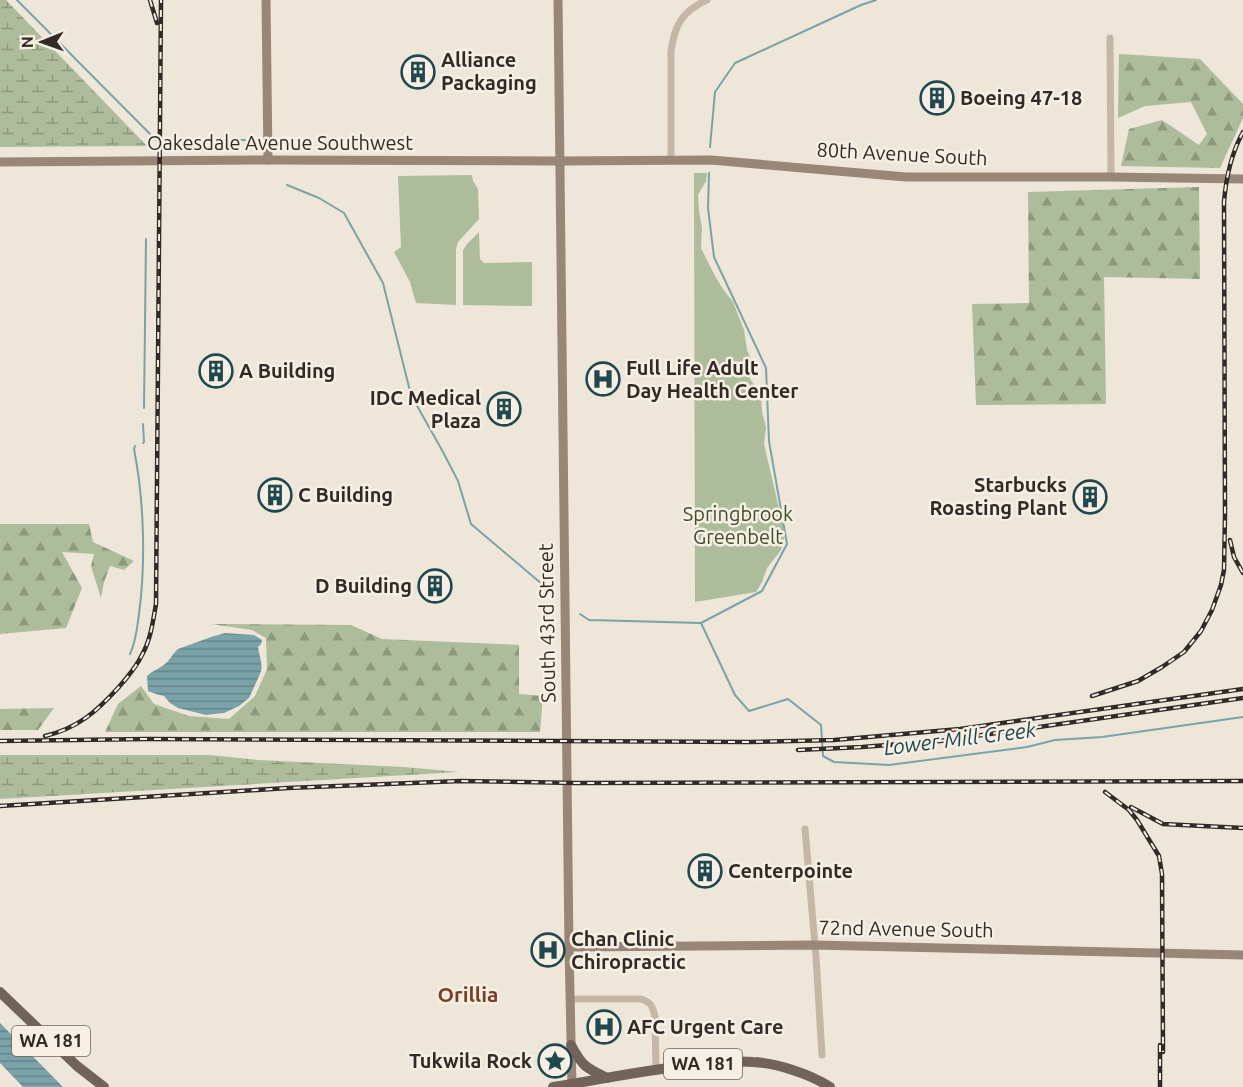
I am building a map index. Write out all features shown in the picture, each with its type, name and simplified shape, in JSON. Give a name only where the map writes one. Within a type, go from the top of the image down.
[{"type":"main road","name":"WA 181","points":[[0,992],[77,1066],[104,1087]]},
{"type":"main road","points":[[571,1045],[582,1065],[607,1079]]},
{"type":"main road","name":"WA 181","points":[[553,1087],[656,1069],[706,1063],[752,1062],[770,1064],[805,1074],[830,1087]]},
{"type":"street","points":[[266,0],[268,160]]},
{"type":"street","name":"South 43rd Street","points":[[558,0],[572,1085]]},
{"type":"street","points":[[670,160],[671,52],[674,35],[680,20],[696,5],[707,0]]},
{"type":"street","points":[[1110,38],[1111,177]]},
{"type":"street","name":"80th Avenue South","points":[[559,161],[711,160],[906,177],[1243,179]]},
{"type":"street","name":"Oakesdale Avenue Southwest","points":[[0,162],[559,161]]},
{"type":"street","points":[[805,830],[822,1055]]},
{"type":"street","name":"72nd Avenue South","points":[[569,946],[814,945],[1243,955]]},
{"type":"street","points":[[570,999],[641,999],[650,1003],[655,1017],[656,1069]]},
{"type":"green space","points":[[0,0],[6,0],[147,146],[0,147]]},
{"type":"green space","points":[[1119,54],[1200,59],[1243,104],[1243,118],[1220,168],[1121,166],[1129,129],[1162,120],[1199,145],[1207,134],[1191,102],[1145,106],[1118,118]]},
{"type":"green space","name":"Springbrook Greenbelt","points":[[694,173],[707,173],[706,181],[698,195],[702,228],[701,248],[715,276],[733,302],[744,330],[747,350],[753,364],[750,379],[761,394],[766,427],[764,444],[785,534],[781,550],[767,568],[756,592],[695,602]]},
{"type":"green space","points":[[472,175],[478,189],[479,219],[458,242],[456,249],[456,305],[416,303],[410,282],[394,252],[401,247],[398,176]]},
{"type":"green space","points":[[1199,187],[1200,279],[1104,277],[1106,404],[976,405],[972,304],[1029,303],[1028,192]]},
{"type":"green space","points":[[479,232],[480,259],[484,263],[532,262],[532,306],[463,305],[463,250]]},
{"type":"green space","points":[[0,524],[89,524],[93,542],[134,561],[124,570],[110,566],[101,598],[91,566],[94,554],[62,552],[82,588],[66,628],[0,634]]},
{"type":"green space","points":[[211,624],[351,625],[382,639],[519,645],[519,694],[543,696],[540,732],[105,732],[118,704],[141,686],[154,704],[189,716],[229,719],[255,696],[267,669],[266,638],[252,630]]},
{"type":"green space","points":[[54,708],[38,730],[0,730],[0,709]]},
{"type":"green space","points":[[0,755],[210,755],[459,772],[0,799]]},
{"type":"water","points":[[225,633],[254,635],[262,640],[258,647],[260,674],[249,698],[239,706],[224,713],[206,715],[178,708],[164,696],[148,691],[147,676],[166,663],[178,649]]},
{"type":"water","points":[[0,1023],[63,1087],[23,1087],[0,1063]]},
{"type":"waterway","points":[[17,0],[156,140],[245,140]]},
{"type":"waterway","points":[[710,147],[715,92],[735,63],[876,0]]},
{"type":"waterway","points":[[580,614],[589,620],[701,623],[762,591],[787,544],[769,441],[766,368],[714,257],[708,208],[709,173]]},
{"type":"waterway","points":[[287,185],[319,198],[344,213],[383,283],[411,395],[458,481],[471,524],[549,590]]},
{"type":"waterway","points":[[144,408],[146,239]]},
{"type":"waterway","points":[[143,424],[143,443]]},
{"type":"waterway","points":[[130,654],[135,640],[139,614],[143,552],[142,510],[135,446]]},
{"type":"waterway","name":"Lower Mill Creek","points":[[701,623],[735,695],[749,711],[788,699],[821,725],[823,756],[834,762],[889,765],[1027,747],[1055,740],[1102,737],[1243,717]]},
{"type":"railway","points":[[150,0],[157,23]]},
{"type":"railway","points":[[45,736],[57,733],[86,718],[125,680],[138,663],[146,647],[156,604],[161,0]]},
{"type":"railway","points":[[1092,696],[1138,681],[1184,652],[1201,631],[1221,585],[1224,570],[1225,514],[1224,202],[1230,166],[1243,132]]},
{"type":"railway","points":[[1230,540],[1234,557],[1243,573]]},
{"type":"railway","points":[[0,741],[148,739],[749,742],[834,740],[960,729],[1243,689]]},
{"type":"railway","points":[[798,750],[940,741],[1243,698]]},
{"type":"railway","points":[[0,806],[288,788],[461,781],[577,783],[1243,781]]},
{"type":"railway","points":[[1105,792],[1129,810],[1159,856],[1162,874],[1163,1052]]},
{"type":"railway","points":[[1131,807],[1163,824],[1243,828]]},
{"type":"railway","points":[[1160,1045],[1160,1087]]},
{"type":"place","name":"Alliance Packaging","points":[[418,72]]},
{"type":"place","name":"Boeing 47-18","points":[[937,98]]},
{"type":"place","name":"A Building","points":[[216,371]]},
{"type":"place","name":"Full Life Adult Day Health Center","points":[[603,379]]},
{"type":"place","name":"IDC Medical Plaza","points":[[504,409]]},
{"type":"place","name":"C Building","points":[[275,495]]},
{"type":"place","name":"Starbucks Roasting Plant","points":[[1090,497]]},
{"type":"place","name":"D Building","points":[[435,586]]},
{"type":"place","name":"Centerpointe","points":[[705,871]]},
{"type":"place","name":"Chan Clinic Chiropractic","points":[[548,950]]},
{"type":"place","name":"AFC Urgent Care","points":[[604,1027]]},
{"type":"place","name":"Tukwila Rock","points":[[555,1061]]},
{"type":"district","name":"Orillia","points":[[468,995]]}]
